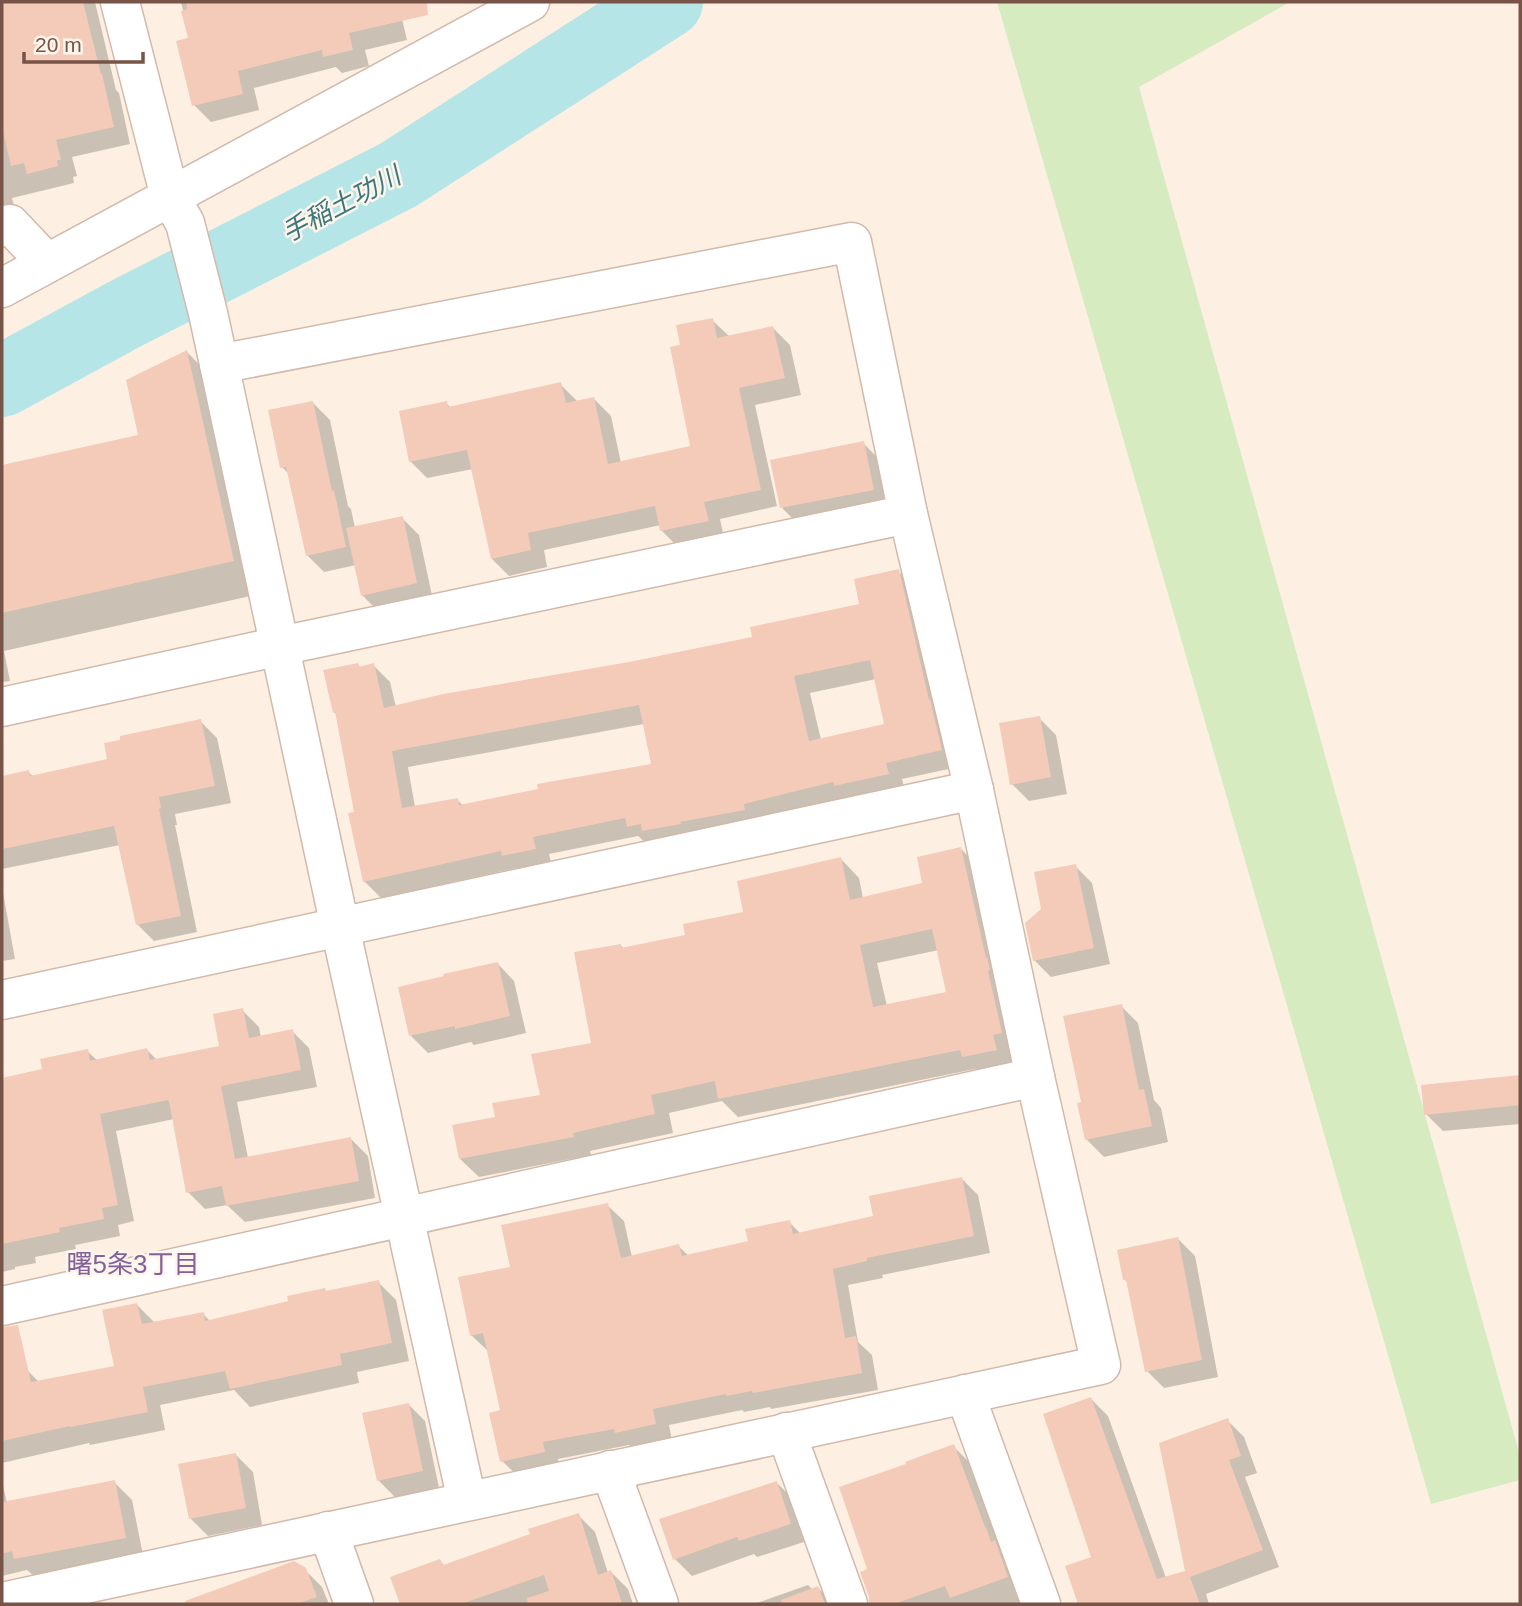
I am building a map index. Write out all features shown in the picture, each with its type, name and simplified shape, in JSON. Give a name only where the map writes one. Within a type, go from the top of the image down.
[{"type":"street","points":[[120,2],[208,313],[467,1501]]},
{"type":"street","points":[[2,288],[47,263],[177,210],[530,2]]},
{"type":"street","points":[[2,227],[10,224],[47,263]]},
{"type":"street","points":[[5,1602],[1101,1365],[1035,1077],[974,790],[908,513],[852,242],[219,364]]},
{"type":"street","points":[[2,707],[908,513]]},
{"type":"street","points":[[2,1000],[974,790]]},
{"type":"street","points":[[2,1306],[1035,1077]]},
{"type":"street","points":[[965,1394],[1041,1604]]},
{"type":"street","points":[[786,1432],[848,1604]]},
{"type":"street","points":[[610,1470],[659,1604]]},
{"type":"street","points":[[328,1531],[354,1604]]},
{"type":"green space","points":[[997,2],[1290,2],[1139,87],[1520,1456],[1520,1480],[1431,1504]]},
{"type":"building","points":[[2,2],[83,2],[114,127],[56,140],[61,160],[57,160],[58,166],[27,174],[24,163],[11,166],[2,127]]},
{"type":"building","points":[[186,2],[427,2],[428,15],[349,33],[353,50],[323,57],[322,50],[238,71],[243,94],[192,106],[176,41],[188,38],[181,11],[187,9]]},
{"type":"building","points":[[713,318],[717,338],[773,326],[785,378],[739,388],[761,490],[704,502],[709,521],[660,531],[655,506],[528,533],[531,550],[491,559],[467,450],[409,462],[399,411],[447,401],[448,407],[561,382],[566,403],[594,397],[608,464],[690,446],[670,347],[680,345],[676,325]]},
{"type":"building","points":[[187,350],[234,561],[2,613],[2,465],[138,435],[126,380]]},
{"type":"building","points":[[313,401],[346,547],[306,556],[286,467],[280,468],[268,410]]},
{"type":"building","points":[[864,441],[874,490],[780,508],[770,460]]},
{"type":"building","points":[[403,516],[417,583],[361,596],[346,528]]},
{"type":"building","points":[[899,569],[942,750],[886,763],[889,774],[834,786],[833,782],[744,804],[745,810],[642,831],[641,824],[627,827],[625,818],[533,837],[536,849],[502,856],[501,851],[363,882],[348,813],[354,812],[335,712],[333,713],[323,670],[358,663],[359,667],[374,663],[384,708],[443,694],[629,662],[752,637],[750,627],[859,604],[854,579]],"holes":[[[870,660],[884,724],[809,741],[794,676]],[[639,705],[651,764],[537,784],[538,789],[459,805],[458,798],[402,808],[392,751]]]},
{"type":"building","points":[[1040,716],[1051,777],[1010,785],[999,723]]},
{"type":"building","points":[[201,719],[215,786],[159,797],[159,809],[181,916],[136,925],[114,826],[2,849],[2,776],[29,770],[30,776],[107,759],[104,743],[120,740],[120,736]]},
{"type":"building","points":[[961,847],[1002,1033],[993,1035],[997,1050],[962,1057],[960,1050],[718,1099],[715,1081],[651,1095],[655,1114],[573,1133],[574,1137],[459,1159],[452,1125],[495,1117],[492,1103],[540,1095],[531,1054],[591,1043],[574,952],[621,944],[621,948],[685,935],[683,924],[743,912],[737,881],[841,857],[850,900],[922,883],[917,857]],"holes":[[[932,929],[946,992],[873,1007],[860,945]]]},
{"type":"building","points":[[1076,864],[1094,948],[1033,961],[1025,923],[1041,909],[1034,872]]},
{"type":"building","points":[[498,962],[510,1016],[409,1036],[398,987]]},
{"type":"building","points":[[1122,1004],[1139,1090],[1144,1089],[1152,1126],[1085,1140],[1077,1103],[1081,1102],[1063,1016]]},
{"type":"building","points":[[243,1008],[249,1038],[293,1029],[301,1070],[221,1086],[235,1159],[351,1137],[359,1181],[226,1206],[222,1186],[186,1193],[168,1100],[100,1114],[118,1205],[102,1208],[104,1219],[59,1228],[60,1232],[2,1244],[2,1078],[42,1069],[40,1059],[88,1049],[90,1061],[147,1048],[150,1060],[219,1046],[213,1014]]},
{"type":"building","points":[[1520,1075],[1520,1105],[1424,1115],[1421,1085]]},
{"type":"building","points":[[962,1177],[974,1236],[867,1258],[867,1261],[833,1269],[845,1338],[856,1336],[862,1373],[753,1393],[726,1394],[653,1409],[656,1424],[615,1433],[614,1429],[543,1442],[545,1452],[500,1462],[489,1413],[500,1410],[483,1333],[470,1336],[458,1277],[510,1267],[501,1225],[608,1203],[621,1258],[679,1244],[682,1256],[748,1241],[745,1229],[790,1220],[793,1234],[873,1216],[869,1196]]},
{"type":"building","points":[[1178,1237],[1202,1360],[1145,1372],[1117,1250]]},
{"type":"building","points":[[379,1280],[392,1343],[340,1354],[342,1365],[230,1389],[225,1371],[143,1387],[148,1412],[2,1441],[2,1327],[18,1325],[31,1382],[114,1366],[102,1310],[137,1303],[142,1324],[204,1312],[205,1321],[288,1301],[287,1296]]},
{"type":"building","points":[[1091,1397],[1157,1579],[1185,1571],[1159,1443],[1228,1418],[1241,1456],[1229,1460],[1263,1550],[1190,1577],[1200,1604],[1078,1604],[1065,1566],[1091,1557],[1043,1414]]},
{"type":"building","points":[[409,1403],[423,1471],[377,1481],[362,1413]]},
{"type":"building","points":[[954,1444],[991,1542],[995,1540],[1008,1577],[950,1598],[945,1586],[894,1604],[869,1604],[860,1572],[867,1569],[839,1487]]},
{"type":"building","points":[[236,1453],[246,1508],[189,1519],[178,1464]]},
{"type":"building","points":[[115,1480],[126,1538],[14,1559],[12,1551],[2,1554],[2,1502]]},
{"type":"building","points":[[777,1481],[791,1524],[739,1541],[737,1537],[673,1560],[659,1519]]},
{"type":"building","points":[[579,1513],[598,1575],[611,1570],[622,1604],[528,1604],[527,1598],[549,1591],[544,1575],[461,1604],[400,1604],[390,1577],[440,1559],[443,1565],[530,1534],[528,1529]]},
{"type":"building","points":[[294,1561],[306,1568],[317,1597],[297,1604],[186,1604],[185,1601]]},
{"type":"building","points":[[818,1586],[825,1604],[782,1604],[781,1600]]},
{"type":"waterway","name":"手稲土功川","points":[[2,381],[125,314],[398,175],[667,2]]},
{"type":"district","name":"曙5条3丁目","points":[[133,1264]]}]
